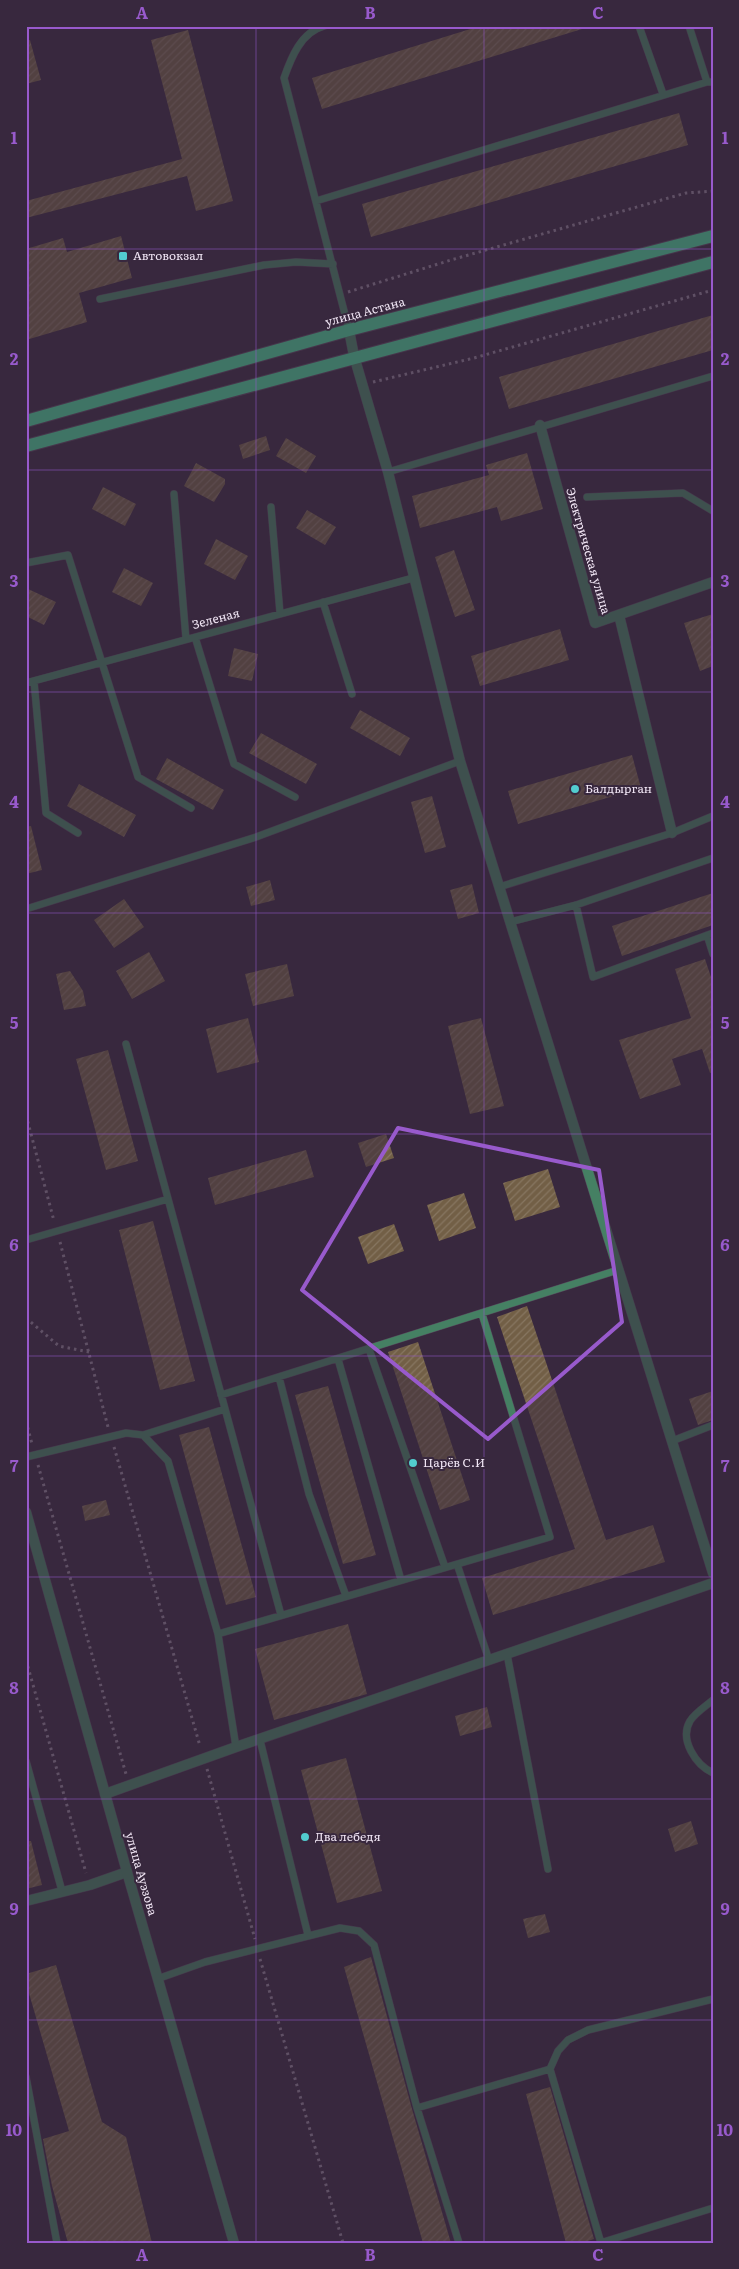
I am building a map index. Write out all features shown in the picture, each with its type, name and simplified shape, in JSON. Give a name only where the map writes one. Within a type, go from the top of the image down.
[{"type":"main road","name":"улица Астана","points":[[26,421],[349,330],[713,236]]},
{"type":"main road","points":[[26,446],[354,356],[713,262]]},
{"type":"street","points":[[349,330],[354,356],[388,472],[412,578],[460,761],[713,1573]]},
{"type":"street","name":"Электрическая улица","points":[[540,426],[595,623],[713,582]]},
{"type":"street","points":[[619,615],[672,833]]},
{"type":"street","name":"улица Ауэзова","points":[[26,1512],[157,1979],[234,2243]]},
{"type":"street","points":[[105,1794],[713,1582]]},
{"type":"street","points":[[26,1901],[62,1891],[90,1886],[127,1872]]},
{"type":"lane","points":[[324,26],[300,44],[292,56],[284,78],[349,330]]},
{"type":"lane","points":[[639,26],[663,94]]},
{"type":"lane","points":[[316,201],[663,94],[710,82],[689,26]]},
{"type":"lane","points":[[100,299],[264,265],[296,262],[333,264]]},
{"type":"lane","points":[[388,472],[713,376]]},
{"type":"lane","points":[[587,497],[684,493],[713,511]]},
{"type":"lane","points":[[174,494],[186,639]]},
{"type":"lane","points":[[271,507],[280,613]]},
{"type":"lane","points":[[26,563],[68,555],[138,777],[191,808]]},
{"type":"lane","name":"Зеленая","points":[[30,682],[412,578]]},
{"type":"lane","points":[[323,602],[352,694]]},
{"type":"lane","points":[[195,636],[234,764],[295,797]]},
{"type":"lane","points":[[30,682],[46,813],[78,833]]},
{"type":"lane","points":[[26,909],[256,837],[460,761]]},
{"type":"lane","points":[[499,887],[672,833],[713,816]]},
{"type":"lane","points":[[510,922],[576,905],[713,858]]},
{"type":"lane","points":[[576,905],[593,977],[710,934],[713,954]]},
{"type":"lane","points":[[126,1044],[281,1615]]},
{"type":"lane","points":[[26,1240],[168,1199]]},
{"type":"lane","points":[[222,1396],[618,1270]]},
{"type":"lane","points":[[218,1634],[550,1537],[482,1314]]},
{"type":"lane","points":[[369,1349],[445,1567]]},
{"type":"lane","points":[[338,1359],[401,1580]]},
{"type":"lane","points":[[279,1377],[308,1494],[346,1596]]},
{"type":"lane","points":[[26,1457],[110,1436],[126,1433],[143,1435],[225,1409]]},
{"type":"lane","points":[[672,1441],[713,1425]]},
{"type":"lane","points":[[143,1435],[168,1461],[218,1634],[236,1747]]},
{"type":"lane","points":[[457,1564],[489,1660]]},
{"type":"lane","points":[[507,1654],[548,1869]]},
{"type":"lane","points":[[713,1700],[690,1722],[687,1739],[693,1756],[704,1769],[713,1773]]},
{"type":"lane","points":[[260,1740],[308,1935]]},
{"type":"lane","points":[[26,1761],[62,1891]]},
{"type":"lane","points":[[157,1979],[205,1962],[340,1928],[359,1931],[374,1944],[417,2108],[459,2243]]},
{"type":"lane","points":[[713,1999],[588,2030],[568,2040],[558,2051],[550,2069],[601,2243],[713,2208]]},
{"type":"lane","points":[[417,2108],[550,2069]]},
{"type":"lane","points":[[26,2077],[57,2243]]},
{"type":"path","points":[[340,294],[451,260],[686,193],[713,191]]},
{"type":"path","points":[[362,385],[474,358],[713,290]]},
{"type":"path","points":[[26,1115],[110,1436],[343,2243]]},
{"type":"path","points":[[26,1318],[59,1346],[88,1352]]},
{"type":"path","points":[[26,1421],[129,1786]]},
{"type":"path","points":[[26,1660],[90,1886]]},
{"type":"highlighted area","points":[[398,1128],[599,1170],[622,1322],[488,1439],[302,1290]]},
{"type":"building","points":[[480,26],[581,26],[582,29],[322,109],[312,78]]},
{"type":"building","points":[[188,30],[233,201],[196,211],[187,176],[26,218],[26,201],[182,159],[151,40]]},
{"type":"building","points":[[30,40],[41,80],[26,84],[26,41]]},
{"type":"building","points":[[679,113],[688,145],[371,237],[362,204]]},
{"type":"building","points":[[121,236],[132,278],[79,293],[87,322],[26,340],[26,249],[63,238],[67,252]]},
{"type":"building","points":[[713,315],[713,350],[509,409],[499,377]]},
{"type":"building","points":[[266,436],[270,450],[243,459],[239,445]]},
{"type":"building","points":[[286,438],[316,456],[306,473],[276,456]]},
{"type":"building","points":[[527,453],[543,509],[501,521],[497,507],[420,528],[412,496],[489,475],[486,465]]},
{"type":"building","points":[[196,463],[225,479],[225,484],[214,502],[184,486]]},
{"type":"building","points":[[103,487],[136,504],[125,526],[92,509]]},
{"type":"building","points":[[307,510],[336,527],[325,545],[296,528]]},
{"type":"building","points":[[216,539],[248,556],[235,580],[204,564]]},
{"type":"building","points":[[454,550],[475,610],[455,617],[435,557]]},
{"type":"building","points":[[124,568],[153,583],[141,606],[112,592]]},
{"type":"building","points":[[26,588],[56,602],[44,625],[26,616]]},
{"type":"building","points":[[713,614],[713,666],[700,671],[684,623]]},
{"type":"building","points":[[560,629],[569,660],[480,686],[471,656]]},
{"type":"building","points":[[234,648],[258,654],[252,681],[228,676]]},
{"type":"building","points":[[360,710],[410,738],[400,756],[350,728]]},
{"type":"building","points":[[261,733],[317,764],[306,784],[249,753]]},
{"type":"building","name":"Балдырган","points":[[632,755],[641,788],[518,824],[508,791]]},
{"type":"building","points":[[167,758],[224,790],[213,810],[156,779]]},
{"type":"building","points":[[79,784],[136,815],[124,837],[67,806]]},
{"type":"building","points":[[432,796],[446,847],[425,853],[411,802]]},
{"type":"building","points":[[31,826],[42,870],[26,874],[26,827]]},
{"type":"building","points":[[270,880],[275,900],[251,906],[246,887]]},
{"type":"building","points":[[472,884],[479,913],[458,919],[450,890]]},
{"type":"building","points":[[713,893],[713,925],[622,956],[612,926]]},
{"type":"building","points":[[124,899],[144,927],[114,948],[94,920]]},
{"type":"building","points":[[149,952],[165,981],[132,999],[116,971]]},
{"type":"building","points":[[705,959],[713,983],[713,1072],[710,1073],[702,1049],[672,1059],[681,1085],[640,1099],[619,1040],[691,1018],[675,969]]},
{"type":"building","points":[[287,964],[294,996],[253,1006],[245,974]]},
{"type":"building","points":[[70,971],[83,991],[86,1006],[64,1010],[56,974]]},
{"type":"building","points":[[248,1018],[259,1062],[217,1073],[206,1029]]},
{"type":"building","points":[[481,1018],[504,1106],[470,1114],[448,1026]]},
{"type":"building","points":[[108,1050],[138,1161],[106,1170],[76,1059]]},
{"type":"building","points":[[386,1134],[394,1158],[366,1167],[358,1143]]},
{"type":"building","points":[[306,1150],[314,1177],[215,1205],[208,1178]]},
{"type":"building","points":[[548,1169],[560,1207],[515,1221],[503,1183]]},
{"type":"building","points":[[464,1193],[476,1228],[439,1241],[427,1205]]},
{"type":"building","points":[[153,1221],[195,1381],[160,1390],[119,1230]]},
{"type":"building","points":[[394,1224],[404,1251],[368,1264],[358,1237]]},
{"type":"building","points":[[527,1306],[606,1540],[653,1525],[665,1562],[493,1615],[482,1578],[575,1549],[497,1317]]},
{"type":"building","points":[[418,1342],[470,1500],[440,1510],[388,1352]]},
{"type":"building","points":[[328,1386],[376,1555],[343,1564],[295,1395]]},
{"type":"building","points":[[713,1391],[713,1420],[698,1425],[689,1399]]},
{"type":"building","points":[[209,1427],[256,1597],[226,1605],[179,1435]]},
{"type":"building","points":[[106,1500],[110,1515],[85,1521],[82,1506]]},
{"type":"building","points":[[348,1624],[367,1694],[274,1720],[255,1649]]},
{"type":"building","points":[[487,1707],[492,1727],[460,1736],[455,1716]]},
{"type":"building","points":[[346,1758],[382,1891],[337,1903],[301,1770]]},
{"type":"building","points":[[691,1821],[698,1844],[675,1852],[668,1829]]},
{"type":"building","points":[[26,1841],[31,1841],[42,1885],[26,1889]]},
{"type":"building","points":[[545,1914],[550,1932],[528,1938],[523,1919]]},
{"type":"building","points":[[371,1957],[451,2243],[423,2243],[344,1967]]},
{"type":"building","points":[[56,1965],[102,2122],[126,2137],[152,2243],[68,2243],[52,2186],[43,2139],[69,2131],[26,1983],[26,1974]]},
{"type":"building","points":[[550,2087],[594,2239],[582,2243],[566,2243],[526,2094]]},
{"type":"place","name":"Автовокзал","points":[[123,256]]},
{"type":"place","name":"Балдырган","points":[[575,789]]},
{"type":"place","name":"Царёв С.И","points":[[413,1463]]},
{"type":"place","name":"Два лебедя","points":[[305,1837]]}]
